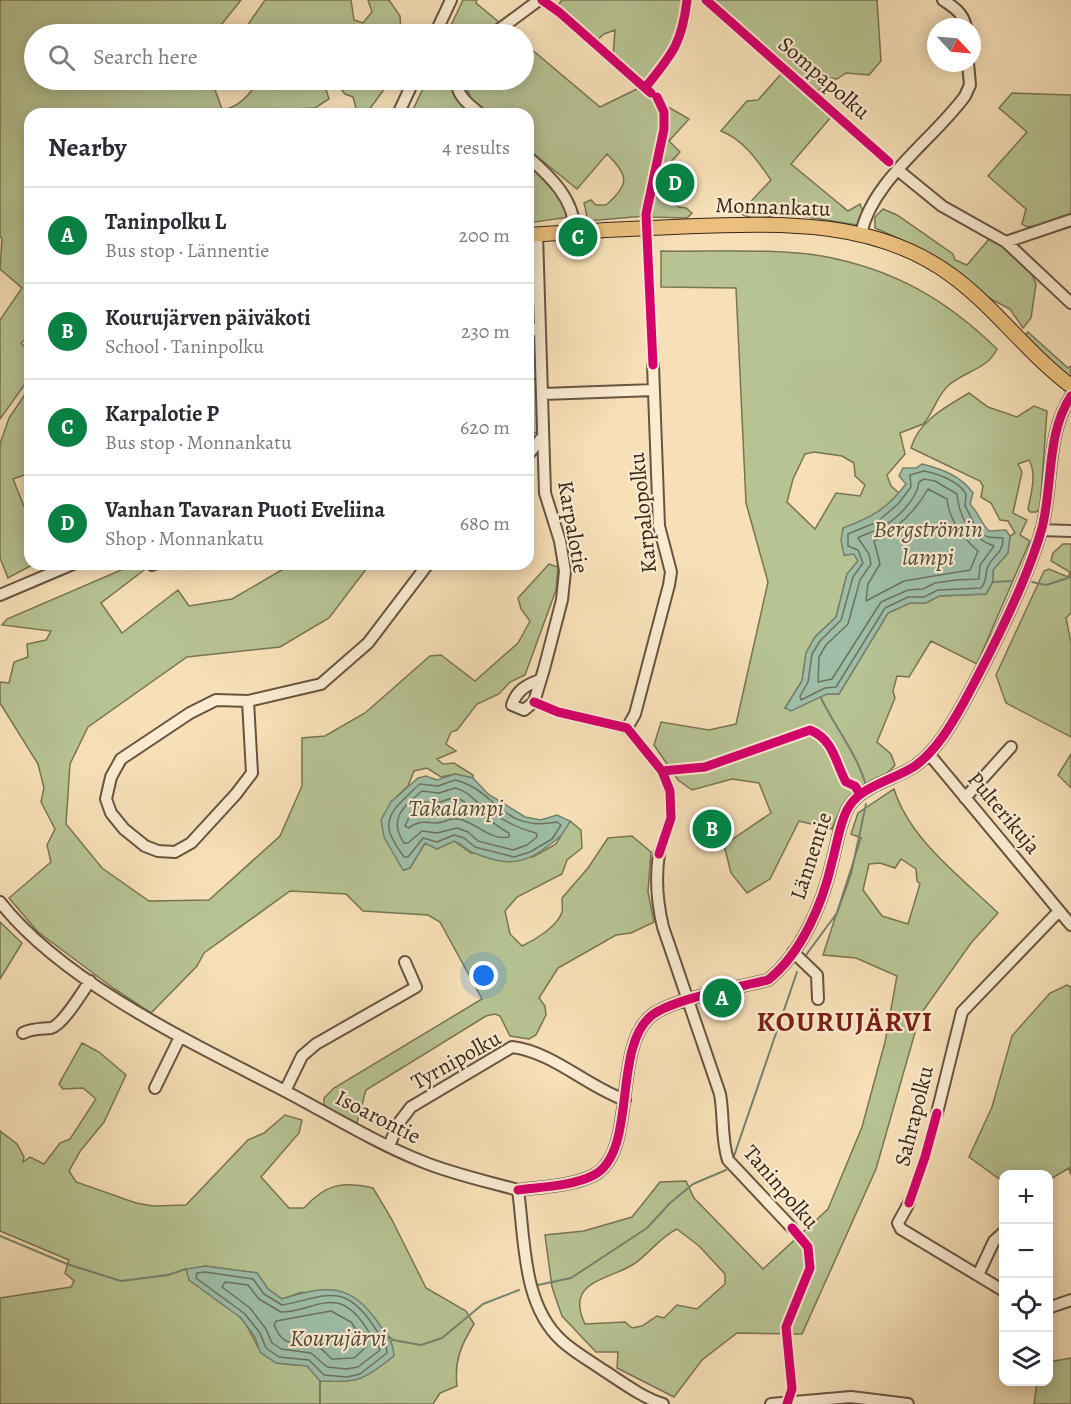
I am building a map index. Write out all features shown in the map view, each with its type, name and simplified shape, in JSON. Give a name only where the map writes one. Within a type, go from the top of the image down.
[{"type":"main road","name":"Monnankatu","points":[[534,234],[801,225],[861,234],[908,251],[951,275],[1043,363],[1071,386]]},
{"type":"street","points":[[440,24],[451,0]]},
{"type":"street","points":[[507,24],[539,0]]},
{"type":"street","points":[[943,0],[959,10],[964,18]]},
{"type":"street","points":[[861,234],[875,200],[965,96],[970,85],[969,72]]},
{"type":"street","points":[[402,108],[410,90]]},
{"type":"street","points":[[457,90],[473,108]]},
{"type":"street","points":[[534,163],[556,183],[564,196],[574,219],[575,231]]},
{"type":"street","points":[[899,171],[942,206],[1006,242],[1071,303]]},
{"type":"street","points":[[1006,242],[1071,220]]},
{"type":"street","name":"Karpalotie","points":[[534,261],[543,394],[545,493],[560,541],[566,571],[562,600],[540,680]]},
{"type":"street","points":[[534,330],[539,327]]},
{"type":"street","name":"Karpalopolku","points":[[627,728],[635,714],[671,572],[659,526],[653,365]]},
{"type":"street","points":[[543,394],[654,390]]},
{"type":"street","name":"Lännentie","points":[[518,1190],[584,1179],[603,1167],[617,1135],[634,1040],[640,1028],[656,1012],[768,980],[778,972],[808,927],[825,889],[837,835],[848,808],[860,795],[897,777],[929,754],[943,737],[985,663],[1041,530],[1058,423],[1071,396]]},
{"type":"street","points":[[534,447],[543,436]]},
{"type":"street","points":[[1041,530],[1071,531]]},
{"type":"street","points":[[0,596],[59,570]]},
{"type":"street","points":[[248,701],[252,772],[236,794],[191,843],[175,852],[158,851],[145,846],[124,829],[111,813],[106,799],[111,777],[122,759],[190,712],[216,700],[248,701],[321,684],[368,643],[423,570]]},
{"type":"street","points":[[965,798],[1011,747]]},
{"type":"street","name":"Pulterikuja","points":[[929,754],[1071,925]]},
{"type":"street","name":"Taninpolku","points":[[659,854],[656,874],[657,902],[687,1002],[720,1094],[724,1149],[728,1160],[792,1227]]},
{"type":"street","name":"Isoarontie","points":[[0,902],[27,932],[90,981],[180,1037],[422,1162],[518,1190]]},
{"type":"street","name":"Sahrapolku","points":[[937,1113],[962,1012],[1059,911]]},
{"type":"street","points":[[793,952],[817,975],[818,999]]},
{"type":"street","points":[[285,1090],[302,1056],[316,1044],[416,987],[405,962]]},
{"type":"street","points":[[23,1033],[34,1028],[53,1028],[63,1021],[90,981]]},
{"type":"street","points":[[155,1088],[180,1037]]},
{"type":"street","name":"Tyrnipolku","points":[[389,1146],[398,1124],[411,1107],[512,1047],[543,1056],[591,1084],[625,1100]]},
{"type":"street","points":[[518,1190],[528,1279],[533,1296],[553,1330],[562,1341],[596,1365],[661,1404]]},
{"type":"street","points":[[909,1203],[898,1223],[901,1229],[999,1288]]},
{"type":"street","points":[[978,1275],[994,1241],[999,1236]]},
{"type":"street","points":[[1053,1306],[1071,1300]]},
{"type":"street","points":[[771,1404],[851,1397],[908,1404]]},
{"type":"shaded area","points":[[0,0],[241,0],[222,24],[24,24],[24,90],[215,90],[222,108],[24,108],[24,340],[21,343],[24,346],[24,385],[0,419],[0,320],[22,288],[0,269],[2,239],[0,236]]},
{"type":"shaded area","points":[[265,0],[351,0],[354,20],[363,23],[372,12],[368,0],[389,0],[400,16],[400,24],[249,24]]},
{"type":"shaded area","points":[[463,0],[477,0],[476,3],[500,23],[499,24],[452,24]]},
{"type":"shaded area","points":[[562,0],[683,0],[679,27],[672,46],[643,84],[613,58],[615,30],[604,34],[596,41],[560,9],[558,5]]},
{"type":"shaded area","points":[[710,0],[877,0],[881,61],[869,75],[846,73],[837,79],[830,78],[817,92]]},
{"type":"shaded area","points":[[534,51],[600,107],[639,88],[657,104],[661,115],[659,143],[644,216],[588,221],[584,203],[591,200],[596,205],[606,205],[623,185],[623,174],[620,168],[607,154],[577,189],[534,154],[534,108],[480,108],[472,102],[468,90],[534,90]]},
{"type":"shaded area","points":[[782,73],[831,117],[791,164],[848,211],[860,204],[864,214],[857,225],[801,216],[793,206],[774,215],[760,218],[740,213],[771,180],[743,145],[721,131],[747,101],[758,100]]},
{"type":"shaded area","points":[[252,90],[326,90],[329,99],[315,108],[230,108]]},
{"type":"shaded area","points":[[342,90],[384,90],[370,108],[356,108],[353,97]]},
{"type":"shaded area","points":[[422,90],[453,90],[465,108],[414,108]]},
{"type":"shaded area","points":[[1012,93],[1071,95],[1071,221],[1027,227],[1022,224],[1026,209],[988,176],[1027,132],[999,108]]},
{"type":"shaded area","points":[[668,107],[689,119],[669,141],[680,152],[658,176],[667,131],[665,109]]},
{"type":"shaded area","points":[[534,167],[556,187],[570,217],[534,222]]},
{"type":"shaded area","points":[[655,187],[679,207],[686,208],[692,213],[687,218],[652,217],[649,203]]},
{"type":"shaded area","points":[[883,209],[897,215],[953,254],[955,260],[967,265],[990,238],[1008,247],[1031,272],[1036,284],[1031,318],[1023,328],[1010,309],[989,298],[962,276],[913,245],[875,228],[875,217]]},
{"type":"shaded area","points":[[661,251],[763,251],[822,256],[872,269],[917,289],[958,315],[997,349],[988,361],[955,380],[945,389],[923,424],[900,433],[905,454],[887,475],[891,486],[899,493],[866,519],[843,529],[844,555],[854,554],[858,561],[847,574],[836,617],[815,637],[806,653],[802,681],[785,708],[827,694],[839,694],[888,613],[910,603],[926,603],[939,596],[986,594],[993,582],[993,570],[1008,553],[1010,536],[1015,533],[1008,521],[1000,520],[991,503],[981,497],[983,486],[980,481],[911,448],[915,438],[927,422],[969,393],[988,407],[1017,417],[1034,406],[1047,411],[1040,509],[1030,512],[1028,509],[1033,478],[1029,460],[1018,464],[1022,472],[1013,513],[1027,520],[1020,535],[1030,541],[977,664],[931,641],[909,677],[897,676],[893,691],[895,698],[877,742],[891,754],[895,765],[884,775],[852,794],[840,810],[832,829],[799,821],[770,879],[747,893],[731,873],[724,845],[771,813],[759,783],[732,779],[692,790],[678,780],[654,745],[661,722],[709,730],[736,724],[768,582],[746,503],[736,288],[661,287]],"holes":[[[814,452],[842,456],[854,463],[855,476],[865,485],[860,496],[836,493],[815,529],[787,502],[793,479],[805,454]]]},
{"type":"shaded area","points":[[1028,332],[1068,368],[1071,366],[1071,379],[1025,336]]},
{"type":"shaded area","points":[[534,378],[536,380],[539,431],[534,434]]},
{"type":"shaded area","points":[[24,396],[24,475],[13,479],[24,506],[24,569],[8,578],[0,558],[0,444],[9,418]]},
{"type":"shaded area","points":[[1063,544],[1071,544],[1071,613],[1066,618],[1071,643],[1071,737],[1006,703],[996,675],[1044,571],[1049,569],[1068,577],[1070,572],[1051,561],[1053,553]]},
{"type":"shaded area","points":[[549,564],[558,567],[556,590],[525,675],[510,682],[499,694],[477,704],[457,730],[451,732],[446,744],[456,751],[437,759],[443,764],[454,763],[473,775],[473,778],[455,774],[441,777],[427,768],[414,771],[408,786],[391,802],[399,860],[404,870],[410,868],[425,843],[437,849],[454,841],[471,853],[533,857],[556,844],[570,821],[581,830],[582,848],[567,860],[562,874],[517,897],[505,911],[510,934],[522,946],[551,927],[560,917],[562,898],[588,868],[608,838],[632,836],[651,852],[648,892],[654,922],[631,933],[616,935],[558,968],[539,998],[545,1006],[546,1015],[536,1035],[529,1039],[510,1036],[500,1016],[495,1014],[486,1016],[366,1090],[357,1123],[324,1106],[324,1098],[334,1088],[482,999],[440,922],[428,915],[363,911],[346,894],[290,891],[204,953],[197,966],[151,1013],[113,988],[38,932],[9,898],[51,862],[47,845],[55,829],[41,802],[44,788],[38,764],[0,703],[0,682],[9,683],[14,662],[28,657],[27,644],[46,640],[51,631],[2,625],[7,619],[121,570],[144,570],[101,603],[122,633],[178,590],[189,606],[232,599],[282,570],[365,570],[329,618],[280,647],[187,657],[88,727],[70,764],[66,824],[102,868],[149,901],[209,900],[280,836],[302,786],[302,738],[325,736],[365,713],[430,656],[441,655],[475,681],[518,643],[530,621],[521,609],[518,598]]},
{"type":"shaded area","points":[[1071,754],[1071,788],[1058,775]]},
{"type":"shaded area","points":[[894,789],[912,825],[924,841],[998,913],[971,943],[920,1015],[876,1169],[802,1334],[737,1333],[702,1360],[674,1397],[617,1368],[618,1352],[596,1352],[562,1316],[552,1287],[545,1235],[584,1231],[632,1217],[660,1182],[686,1181],[694,1198],[763,1269],[828,1209],[862,1127],[885,1042],[897,976],[856,958],[823,955],[861,838],[851,834],[858,813]],"holes":[[[901,859],[916,869],[917,881],[920,884],[908,924],[882,916],[863,890],[869,864],[880,863],[895,868]],[[677,1229],[699,1246],[725,1274],[725,1284],[697,1309],[677,1305],[664,1318],[657,1316],[642,1326],[632,1328],[625,1322],[585,1324],[580,1310],[580,1299],[585,1290],[592,1284],[634,1264],[665,1236]]]},
{"type":"shaded area","points":[[0,922],[22,943],[0,979]]},
{"type":"shaded area","points":[[1067,985],[1071,987],[1071,1175],[1069,1168],[1053,1178],[1053,1170],[999,1170],[999,1179],[969,1157],[992,1107],[1012,1036],[1050,993]]},
{"type":"shaded area","points":[[82,1043],[99,1052],[126,1075],[104,1122],[81,1150],[69,1171],[76,1182],[136,1203],[153,1206],[186,1205],[248,1140],[264,1133],[285,1115],[302,1120],[299,1133],[261,1177],[289,1208],[304,1208],[327,1189],[335,1186],[352,1185],[373,1188],[391,1218],[426,1288],[466,1311],[474,1324],[465,1339],[460,1354],[457,1386],[440,1393],[433,1404],[0,1404],[0,1298],[71,1287],[74,1281],[65,1273],[69,1260],[0,1231],[0,1131],[17,1144],[24,1157],[23,1162],[30,1157],[44,1164],[60,1143],[70,1139],[96,1099],[83,1088],[63,1089],[59,1084]],"holes":[[[205,1266],[257,1273],[268,1289],[282,1299],[302,1292],[385,1333],[393,1340],[326,1362],[290,1365],[275,1361],[262,1353],[247,1326],[235,1312],[189,1280]]]},
{"type":"shaded area","points":[[1071,1358],[1071,1404],[1034,1404],[1036,1386],[1053,1386],[1053,1361]]},
{"type":"water","name":"Bergströmin lampi","points":[[922,464],[944,471],[963,482],[973,493],[970,504],[986,528],[989,531],[1006,530],[1010,536],[1008,553],[993,570],[993,582],[986,594],[939,596],[926,603],[910,603],[888,613],[839,694],[827,694],[791,711],[785,708],[802,681],[806,653],[815,637],[836,617],[847,574],[858,561],[854,554],[844,555],[841,541],[843,528],[870,516],[885,506],[906,484],[899,476],[903,468],[916,468]]},
{"type":"water","name":"Takalampi","points":[[455,774],[473,778],[488,794],[525,817],[541,820],[557,815],[570,821],[558,839],[533,856],[524,859],[508,862],[492,859],[471,852],[454,841],[437,849],[425,843],[410,868],[403,870],[384,837],[381,820],[391,802],[418,778],[426,776],[437,780]]},
{"type":"water","name":"Kourujärvi","points":[[205,1266],[257,1273],[268,1289],[282,1299],[325,1290],[337,1290],[348,1294],[369,1310],[391,1342],[394,1356],[368,1375],[344,1381],[320,1381],[307,1366],[276,1363],[260,1352],[255,1337],[241,1318],[189,1280],[186,1269]]},
{"type":"waterway","points":[[1032,582],[1046,585],[1071,577]]},
{"type":"waterway","points":[[993,582],[1011,581]]},
{"type":"waterway","points":[[821,698],[851,751],[866,785]]},
{"type":"waterway","points":[[806,955],[837,913],[851,874],[866,804]]},
{"type":"waterway","points":[[734,1156],[797,972]]},
{"type":"waterway","points":[[538,1285],[571,1278],[647,1228],[670,1203],[693,1184],[726,1170]]},
{"type":"waterway","points":[[0,1236],[67,1264],[121,1281],[168,1275],[186,1269]]},
{"type":"waterway","points":[[393,1340],[421,1345],[442,1338],[483,1304],[519,1290]]},
{"type":"waterway","points":[[320,1381],[320,1404]]},
{"type":"cycle path","points":[[542,0],[559,12],[645,88]]},
{"type":"cycle path","points":[[651,93],[645,88],[679,38],[687,0]]},
{"type":"cycle path","name":"Sompapolku","points":[[706,0],[889,162]]},
{"type":"cycle path","points":[[653,365],[646,214],[664,129],[664,112],[657,97]]},
{"type":"cycle path","points":[[518,1190],[557,1186],[586,1179],[607,1163],[616,1145],[621,1123],[632,1051],[639,1031],[651,1016],[689,999],[768,980],[791,956],[817,910],[847,810],[868,789],[907,771],[923,760],[943,737],[997,639],[1018,594],[1042,528],[1057,427],[1071,396]]},
{"type":"cycle path","points":[[534,702],[558,712],[627,728],[662,771],[670,791],[671,818],[659,854]]},
{"type":"cycle path","points":[[662,771],[705,767],[810,730],[818,734],[829,746],[846,782],[855,786],[860,794]]},
{"type":"cycle path","points":[[909,1203],[937,1113]]},
{"type":"cycle path","points":[[787,1404],[792,1389],[786,1327],[810,1268],[808,1247],[792,1228]]},
{"type":"place","name":"Vanhan Tavaran Puoti Eveliina","points":[[675,183]]},
{"type":"place","name":"Karpalotie P","points":[[578,237]]},
{"type":"place","name":"Kourujärven päiväkoti","points":[[712,829]]},
{"type":"place","name":"Taninpolku L","points":[[722,998]]},
{"type":"district","name":"KOURUJÄRVI","points":[[845,1022]]}]
